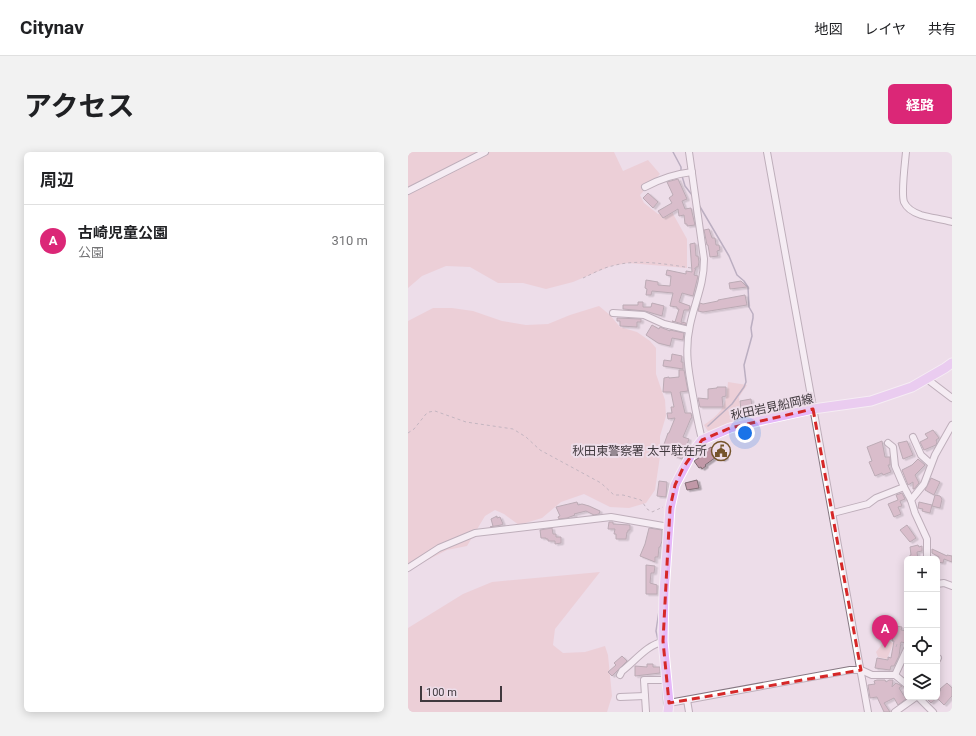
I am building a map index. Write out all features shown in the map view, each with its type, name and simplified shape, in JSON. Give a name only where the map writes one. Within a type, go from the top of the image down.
[{"type":"main road","name":"秋田岩見船岡線","points":[[702,440],[730,428],[813,409],[871,401],[905,390],[927,379],[952,363]]},
{"type":"main road","points":[[668,707],[663,642],[664,592],[671,504],[674,485],[692,453],[702,440]]},
{"type":"street","points":[[408,191],[486,152]]},
{"type":"street","points":[[689,152],[685,173],[695,194],[704,259],[704,270],[689,330],[686,354],[688,375],[702,440]]},
{"type":"street","points":[[767,152],[868,712]]},
{"type":"street","points":[[906,152],[903,194],[904,202],[913,212],[952,222]]},
{"type":"street","points":[[645,187],[659,180],[685,173]]},
{"type":"street","points":[[613,313],[644,315],[664,324],[689,330]]},
{"type":"street","points":[[927,379],[952,398]]},
{"type":"street","points":[[912,500],[924,484],[931,464],[952,425]]},
{"type":"street","points":[[913,437],[921,455],[931,464]]},
{"type":"street","points":[[888,443],[893,447],[896,466],[904,487],[912,500],[915,513],[927,540],[927,556]]},
{"type":"street","points":[[832,512],[868,504],[876,498],[904,487]]},
{"type":"street","points":[[408,568],[440,548],[475,533],[611,517],[669,528]]},
{"type":"street","points":[[940,584],[944,583],[952,586]]},
{"type":"street","points":[[620,675],[622,671],[650,647],[656,643],[663,642]]},
{"type":"street","points":[[895,675],[904,656]]},
{"type":"street","points":[[668,707],[687,700],[850,670],[860,670],[872,675],[895,675],[904,682]]},
{"type":"street","points":[[646,712],[644,680],[667,680]]},
{"type":"street","points":[[620,697],[645,696]]},
{"type":"street","points":[[687,700],[689,712]]},
{"type":"street","points":[[895,712],[916,700]]},
{"type":"street","points":[[921,700],[932,712]]},
{"type":"path","points":[[583,278],[611,266],[628,263],[649,263],[704,270]]},
{"type":"path","points":[[408,434],[426,414],[435,411],[466,422],[513,429],[526,437],[540,450],[581,474],[601,483],[614,495],[623,495],[641,500],[647,509],[652,512],[671,504]]},
{"type":"path","points":[[896,647],[897,644],[904,645]]},
{"type":"highlighted area","points":[[813,409],[861,670],[669,703],[663,641],[670,508],[675,485],[683,468],[702,440],[730,428]]},
{"type":"shaded area","points":[[408,152],[614,152],[623,171],[648,160],[660,174],[640,195],[644,203],[658,214],[672,212],[687,239],[687,268],[628,263],[611,266],[573,282],[546,289],[523,283],[498,283],[470,267],[446,266],[422,276],[408,288]]},
{"type":"shaded area","points":[[599,306],[610,315],[620,327],[637,332],[650,341],[656,348],[656,374],[665,400],[666,416],[660,436],[660,456],[655,490],[646,503],[629,508],[610,507],[584,494],[561,502],[542,518],[519,525],[504,514],[495,510],[485,516],[467,546],[447,550],[408,570],[408,321],[433,308],[452,308],[473,311],[502,321],[526,325],[548,324]]},
{"type":"shaded area","points":[[728,382],[747,385],[739,397],[741,418],[708,431],[704,425],[716,416],[723,407]]},
{"type":"shaded area","points":[[600,572],[555,629],[553,645],[563,653],[585,652],[605,646],[608,655],[612,696],[607,712],[408,712],[408,628],[463,594],[492,582]]},
{"type":"shaded area","points":[[886,639],[893,643],[887,659],[878,657],[876,652]]},
{"type":"building","points":[[678,179],[687,199],[682,201],[685,209],[691,208],[695,225],[687,226],[687,224],[685,224],[684,215],[679,216],[678,209],[663,218],[658,211],[672,203],[669,198],[673,195],[667,182]]},
{"type":"building","points":[[648,193],[658,202],[653,208],[643,198]]},
{"type":"building","points":[[709,229],[712,238],[715,238],[716,245],[719,245],[720,250],[717,251],[718,256],[710,257],[704,230]]},
{"type":"building","points":[[695,243],[696,256],[698,256],[699,262],[694,275],[698,276],[693,296],[682,293],[679,302],[690,306],[689,310],[684,310],[681,322],[686,323],[686,325],[675,322],[679,309],[677,309],[677,307],[670,306],[673,293],[652,291],[651,295],[646,295],[646,280],[658,282],[658,285],[670,286],[671,276],[666,275],[667,270],[686,274],[686,271],[692,272],[690,244]]},
{"type":"building","points":[[741,281],[747,287],[730,289],[729,283]]},
{"type":"building","points":[[745,295],[747,305],[703,312],[698,311],[700,303],[703,304]]},
{"type":"building","points":[[638,302],[643,302],[643,307],[651,307],[652,303],[664,306],[662,316],[645,311],[623,309],[623,305],[638,305]]},
{"type":"building","points":[[617,318],[641,319],[641,322],[637,322],[637,327],[620,326],[620,321],[617,321]]},
{"type":"building","points":[[652,325],[659,329],[660,327],[670,331],[684,333],[683,340],[672,338],[670,346],[658,343],[646,335]]},
{"type":"building","points":[[672,354],[682,356],[681,362],[683,362],[683,369],[663,366],[664,360],[671,361]]},
{"type":"building","points":[[679,370],[684,370],[688,391],[680,392],[685,413],[691,413],[692,418],[683,437],[689,439],[682,459],[674,456],[674,454],[662,450],[675,418],[668,419],[667,413],[672,413],[671,407],[674,407],[671,392],[663,392],[664,378],[679,377]]},
{"type":"building","points":[[726,387],[726,396],[722,397],[723,407],[700,407],[698,398],[708,399],[708,389]]},
{"type":"building","points":[[751,399],[752,407],[741,409],[740,401]]},
{"type":"building","points":[[933,430],[939,438],[936,440],[936,445],[924,450],[920,442],[928,438],[925,434]]},
{"type":"building","points":[[882,441],[885,457],[890,457],[890,465],[888,465],[891,472],[883,475],[882,473],[875,476],[869,462],[872,461],[867,447]]},
{"type":"building","points":[[907,441],[913,455],[903,459],[898,443]]},
{"type":"building","points":[[722,444],[726,458],[722,460],[719,455],[702,469],[701,467],[699,468],[694,461],[705,454],[704,452],[711,447],[712,448]]},
{"type":"building","points":[[918,459],[925,465],[915,475],[919,483],[913,489],[913,482],[908,485],[902,470],[912,465]]},
{"type":"building","points":[[931,478],[940,482],[934,495],[925,490]]},
{"type":"building","points":[[697,480],[699,488],[687,490],[685,483]]},
{"type":"building","points":[[659,481],[667,482],[666,497],[657,496]]},
{"type":"building","points":[[902,493],[905,499],[900,501],[902,506],[898,507],[901,514],[894,517],[888,504],[898,500],[896,495]]},
{"type":"building","points":[[935,495],[940,496],[942,499],[940,508],[932,506]]},
{"type":"building","points":[[577,502],[578,505],[582,504],[600,511],[599,514],[594,515],[586,511],[574,514],[575,515],[567,518],[559,519],[558,517],[560,516],[556,507]]},
{"type":"building","points":[[919,502],[932,505],[930,513],[922,511],[923,509],[918,508]]},
{"type":"building","points":[[497,516],[497,518],[500,517],[503,524],[490,527],[493,526],[491,519]]},
{"type":"building","points":[[609,522],[613,522],[613,524],[630,525],[630,530],[627,532],[626,539],[616,539],[616,534],[614,534],[615,529],[608,529]]},
{"type":"building","points":[[907,525],[916,538],[910,542],[900,530]]},
{"type":"building","points":[[552,528],[553,534],[556,534],[556,537],[561,537],[561,543],[555,544],[555,541],[548,541],[546,538],[541,538],[540,530]]},
{"type":"building","points":[[649,528],[662,530],[662,541],[659,547],[658,557],[655,557],[655,562],[640,556]]},
{"type":"building","points":[[918,545],[919,547],[922,546],[922,551],[917,552],[918,556],[910,556],[910,547]]},
{"type":"building","points":[[932,549],[947,556],[952,556],[952,562],[944,559],[943,563],[940,562],[940,556],[932,553]]},
{"type":"building","points":[[646,565],[655,566],[654,573],[651,573],[650,583],[657,585],[657,594],[646,594]]},
{"type":"building","points":[[895,626],[902,627],[901,630],[904,630],[904,643],[901,642],[899,656],[894,666],[891,666],[890,670],[875,668],[877,658],[888,660],[888,657],[891,658],[894,641],[892,641]]},
{"type":"building","points":[[622,656],[627,661],[612,676],[608,672],[616,665],[614,663]]},
{"type":"building","points":[[647,664],[653,664],[653,667],[660,667],[660,673],[635,676],[635,666],[647,667]]},
{"type":"building","points":[[885,680],[886,682],[893,680],[892,687],[896,683],[902,686],[899,688],[905,700],[898,705],[894,698],[884,703],[890,712],[884,712],[877,697],[870,698],[868,685],[875,684],[874,681]]},
{"type":"building","points":[[947,683],[952,688],[952,696],[944,705],[939,700],[940,689]]},
{"type":"waterway","points":[[673,152],[681,167],[681,172]]},
{"type":"waterway","points":[[682,176],[685,186],[692,195]]},
{"type":"waterway","points":[[699,205],[729,256],[737,275],[748,287],[749,307],[753,314],[751,328],[752,336],[744,365],[746,382],[744,387],[732,404],[708,426]]},
{"type":"waterway","points":[[658,640],[656,631],[659,611]]},
{"type":"waterway","points":[[663,685],[664,711]]},
{"type":"place","name":"秋田東警察署 太平駐在所","points":[[721,451]]},
{"type":"place","name":"古崎児童公園","points":[[885,648]]}]
